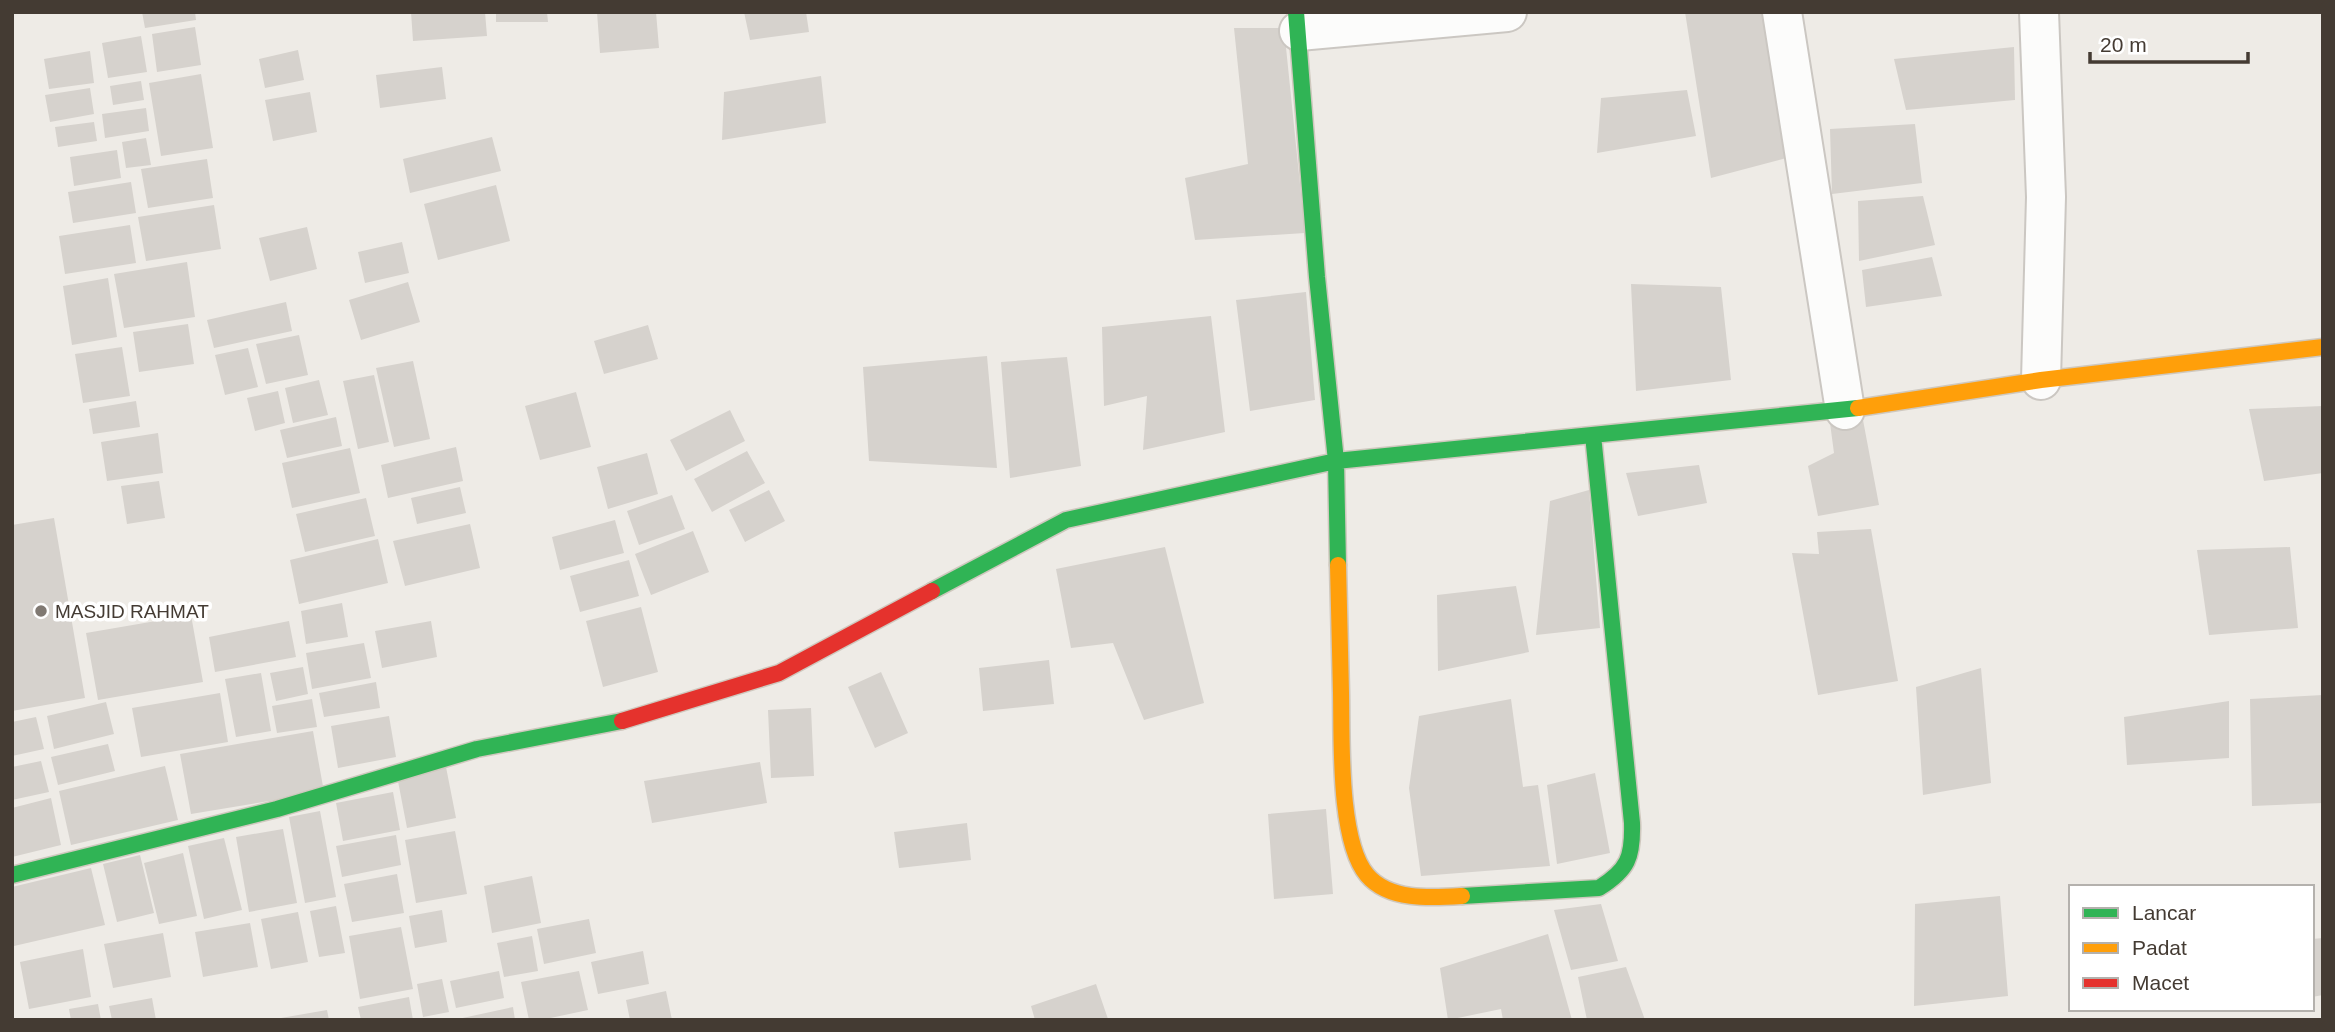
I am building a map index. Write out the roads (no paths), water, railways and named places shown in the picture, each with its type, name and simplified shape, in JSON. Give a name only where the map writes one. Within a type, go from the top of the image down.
[{"type":"street","points":[[1507,12],[1298,22],[1317,277],[1336,461],[1343,797],[1357,859],[1367,874],[1384,889],[1425,898],[1599,888],[1614,881],[1626,869],[1633,847],[1593,435]]},
{"type":"street","points":[[1782,12],[1844,410]]},
{"type":"street","points":[[2039,12],[2046,197],[2041,380]]},
{"type":"street","points":[[12,875],[277,809],[477,749],[631,719],[767,677],[791,667],[1066,520],[1336,461],[1844,410],[2041,380],[2323,347]]},
{"type":"place","name":"MASJID RAHMAT","points":[[41,611]]}]
